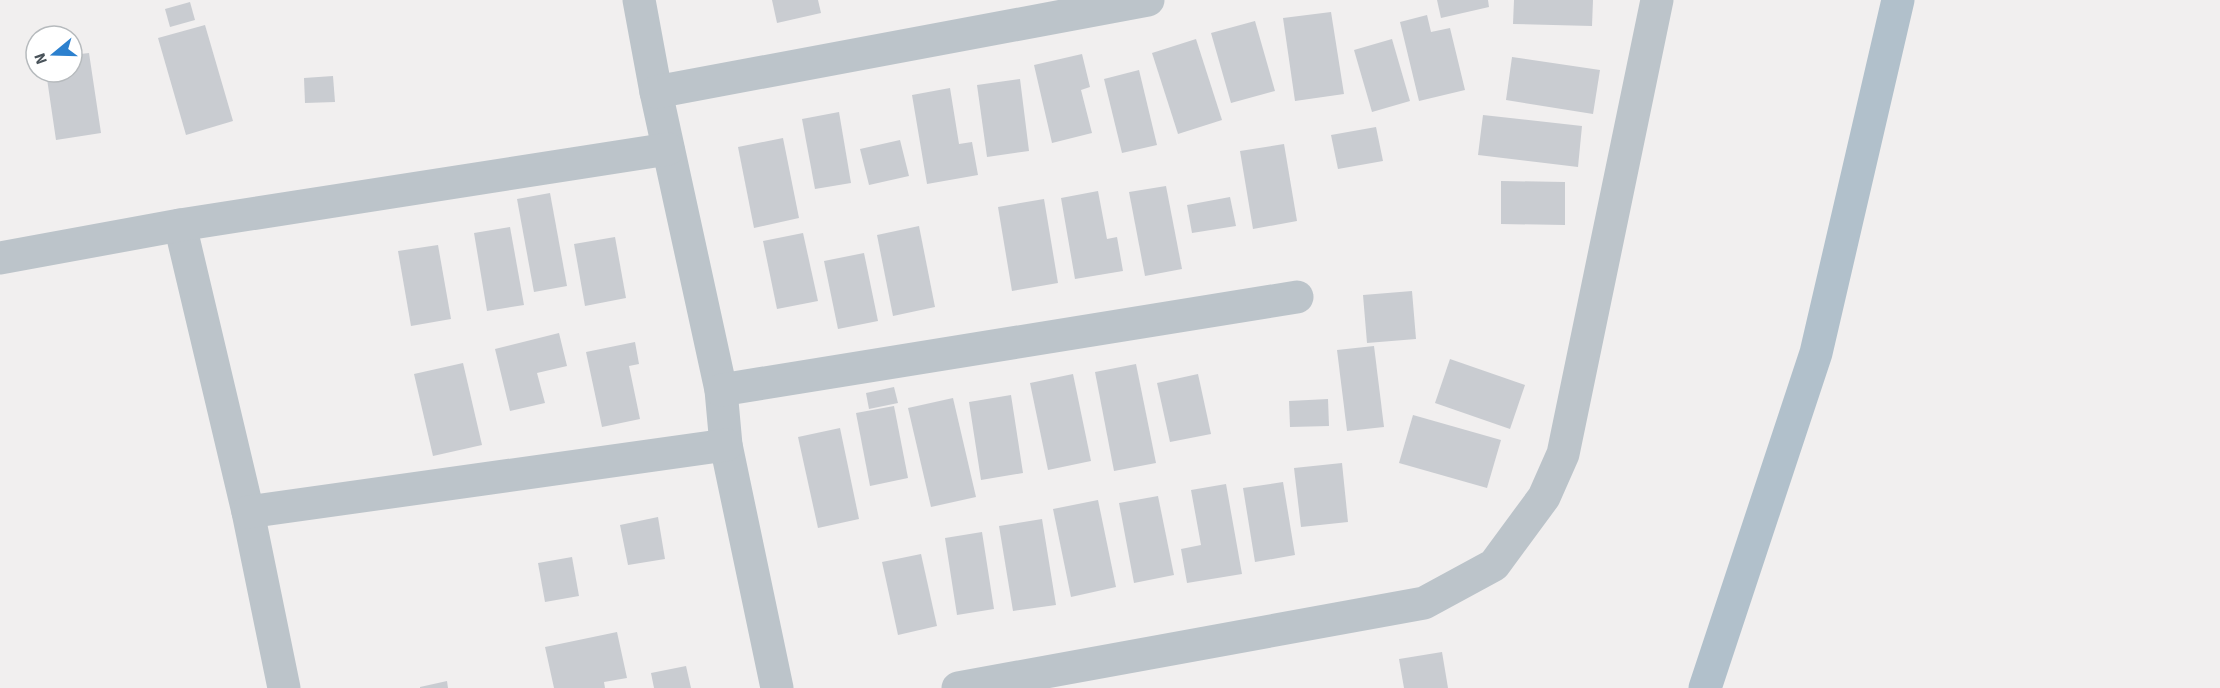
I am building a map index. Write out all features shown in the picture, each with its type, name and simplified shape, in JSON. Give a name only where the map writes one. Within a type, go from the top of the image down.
[{"type":"main road","points":[[1705,688],[1816,352],[1898,0]]},
{"type":"street","points":[[639,0],[656,92],[721,390],[726,446],[777,688]]},
{"type":"street","points":[[656,92],[1148,0]]},
{"type":"street","points":[[958,688],[1118,674],[1424,603],[1494,565],[1544,497],[1563,454],[1657,0]]},
{"type":"street","points":[[0,258],[180,225],[668,149]]},
{"type":"street","points":[[180,225],[248,512],[285,688]]},
{"type":"street","points":[[721,390],[1297,297]]},
{"type":"street","points":[[248,512],[726,446]]},
{"type":"building","points":[[772,0],[818,0],[821,13],[777,23]]},
{"type":"building","points":[[1437,0],[1488,0],[1489,7],[1441,18]]},
{"type":"building","points":[[1514,0],[1593,0],[1592,26],[1513,24]]},
{"type":"building","points":[[190,2],[195,20],[170,27],[165,9]]},
{"type":"building","points":[[1331,12],[1344,94],[1295,101],[1283,18]]},
{"type":"building","points":[[1427,15],[1431,32],[1450,28],[1465,90],[1419,101],[1400,22]]},
{"type":"building","points":[[1255,21],[1275,91],[1231,103],[1211,33]]},
{"type":"building","points":[[205,25],[233,121],[186,135],[158,38]]},
{"type":"building","points":[[1196,39],[1222,120],[1178,134],[1152,53]]},
{"type":"building","points":[[1392,39],[1410,101],[1372,112],[1354,50]]},
{"type":"building","points":[[89,53],[101,133],[56,140],[48,84],[84,84],[84,54]]},
{"type":"building","points":[[1082,54],[1090,87],[1081,90],[1092,133],[1052,143],[1034,65]]},
{"type":"building","points":[[1512,57],[1600,70],[1593,114],[1506,100]]},
{"type":"building","points":[[1139,70],[1157,145],[1122,153],[1104,79]]},
{"type":"building","points":[[333,76],[335,102],[305,103],[304,78]]},
{"type":"building","points":[[1020,79],[1029,151],[987,157],[977,85]]},
{"type":"building","points":[[950,88],[959,144],[972,142],[978,175],[927,184],[912,95]]},
{"type":"building","points":[[839,112],[851,183],[815,189],[802,119]]},
{"type":"building","points":[[1483,115],[1582,126],[1578,167],[1478,155]]},
{"type":"building","points":[[1376,127],[1383,161],[1338,169],[1331,135]]},
{"type":"building","points":[[783,138],[799,218],[754,228],[738,147]]},
{"type":"building","points":[[900,140],[909,176],[869,185],[860,149]]},
{"type":"building","points":[[1284,144],[1297,221],[1253,229],[1240,151]]},
{"type":"building","points":[[1501,181],[1565,182],[1565,225],[1501,224]]},
{"type":"building","points":[[1166,186],[1182,269],[1145,276],[1129,192]]},
{"type":"building","points":[[1098,191],[1107,239],[1117,237],[1123,271],[1075,279],[1061,198]]},
{"type":"building","points":[[550,193],[567,286],[534,292],[517,199]]},
{"type":"building","points":[[1230,197],[1236,226],[1192,233],[1187,205]]},
{"type":"building","points":[[1044,199],[1058,283],[1012,291],[998,207]]},
{"type":"building","points":[[919,226],[935,307],[893,316],[877,235]]},
{"type":"building","points":[[510,227],[524,305],[487,311],[474,233]]},
{"type":"building","points":[[803,233],[818,301],[777,309],[763,241]]},
{"type":"building","points":[[615,237],[626,298],[585,306],[574,244]]},
{"type":"building","points":[[438,245],[451,319],[411,326],[398,251]]},
{"type":"building","points":[[864,253],[878,321],[838,329],[824,261]]},
{"type":"building","points":[[1412,291],[1416,339],[1367,343],[1363,295]]},
{"type":"building","points":[[559,333],[567,366],[537,373],[545,403],[510,411],[495,349]]},
{"type":"building","points":[[635,342],[639,364],[629,366],[640,419],[602,427],[586,352]]},
{"type":"building","points":[[1374,346],[1384,427],[1347,431],[1337,350]]},
{"type":"building","points":[[1450,359],[1525,385],[1510,429],[1435,403]]},
{"type":"building","points":[[463,363],[482,445],[433,456],[414,374]]},
{"type":"building","points":[[1136,364],[1156,463],[1114,471],[1095,372]]},
{"type":"building","points":[[1073,374],[1091,461],[1048,470],[1030,383]]},
{"type":"building","points":[[1198,374],[1211,434],[1170,442],[1157,383]]},
{"type":"building","points":[[894,387],[898,403],[869,409],[866,393]]},
{"type":"building","points":[[1011,395],[1023,473],[981,480],[969,402]]},
{"type":"building","points":[[953,398],[976,497],[931,507],[908,408]]},
{"type":"building","points":[[1328,399],[1329,426],[1290,427],[1289,401]]},
{"type":"building","points":[[894,406],[908,478],[870,486],[856,413]]},
{"type":"building","points":[[1413,415],[1501,440],[1487,488],[1399,463]]},
{"type":"building","points":[[840,428],[859,519],[818,528],[798,437]]},
{"type":"building","points":[[1342,463],[1348,522],[1301,527],[1294,468]]},
{"type":"building","points":[[1283,482],[1295,555],[1255,562],[1243,488]]},
{"type":"building","points":[[1226,484],[1242,574],[1187,583],[1181,549],[1201,545],[1191,490]]},
{"type":"building","points":[[1158,496],[1174,575],[1134,583],[1119,503]]},
{"type":"building","points":[[1098,500],[1116,587],[1071,597],[1053,509]]},
{"type":"building","points":[[658,517],[665,559],[628,565],[620,525]]},
{"type":"building","points":[[1042,519],[1056,605],[1013,611],[999,526]]},
{"type":"building","points":[[982,532],[994,609],[957,615],[945,538]]},
{"type":"building","points":[[921,554],[937,626],[898,635],[882,562]]},
{"type":"building","points":[[572,557],[579,596],[545,602],[538,563]]},
{"type":"building","points":[[617,632],[627,678],[604,682],[605,688],[554,688],[545,647]]},
{"type":"building","points":[[1442,652],[1448,688],[1404,688],[1399,659]]},
{"type":"building","points":[[686,666],[691,688],[654,688],[651,673]]},
{"type":"building","points":[[447,681],[448,688],[420,688],[420,687]]}]
